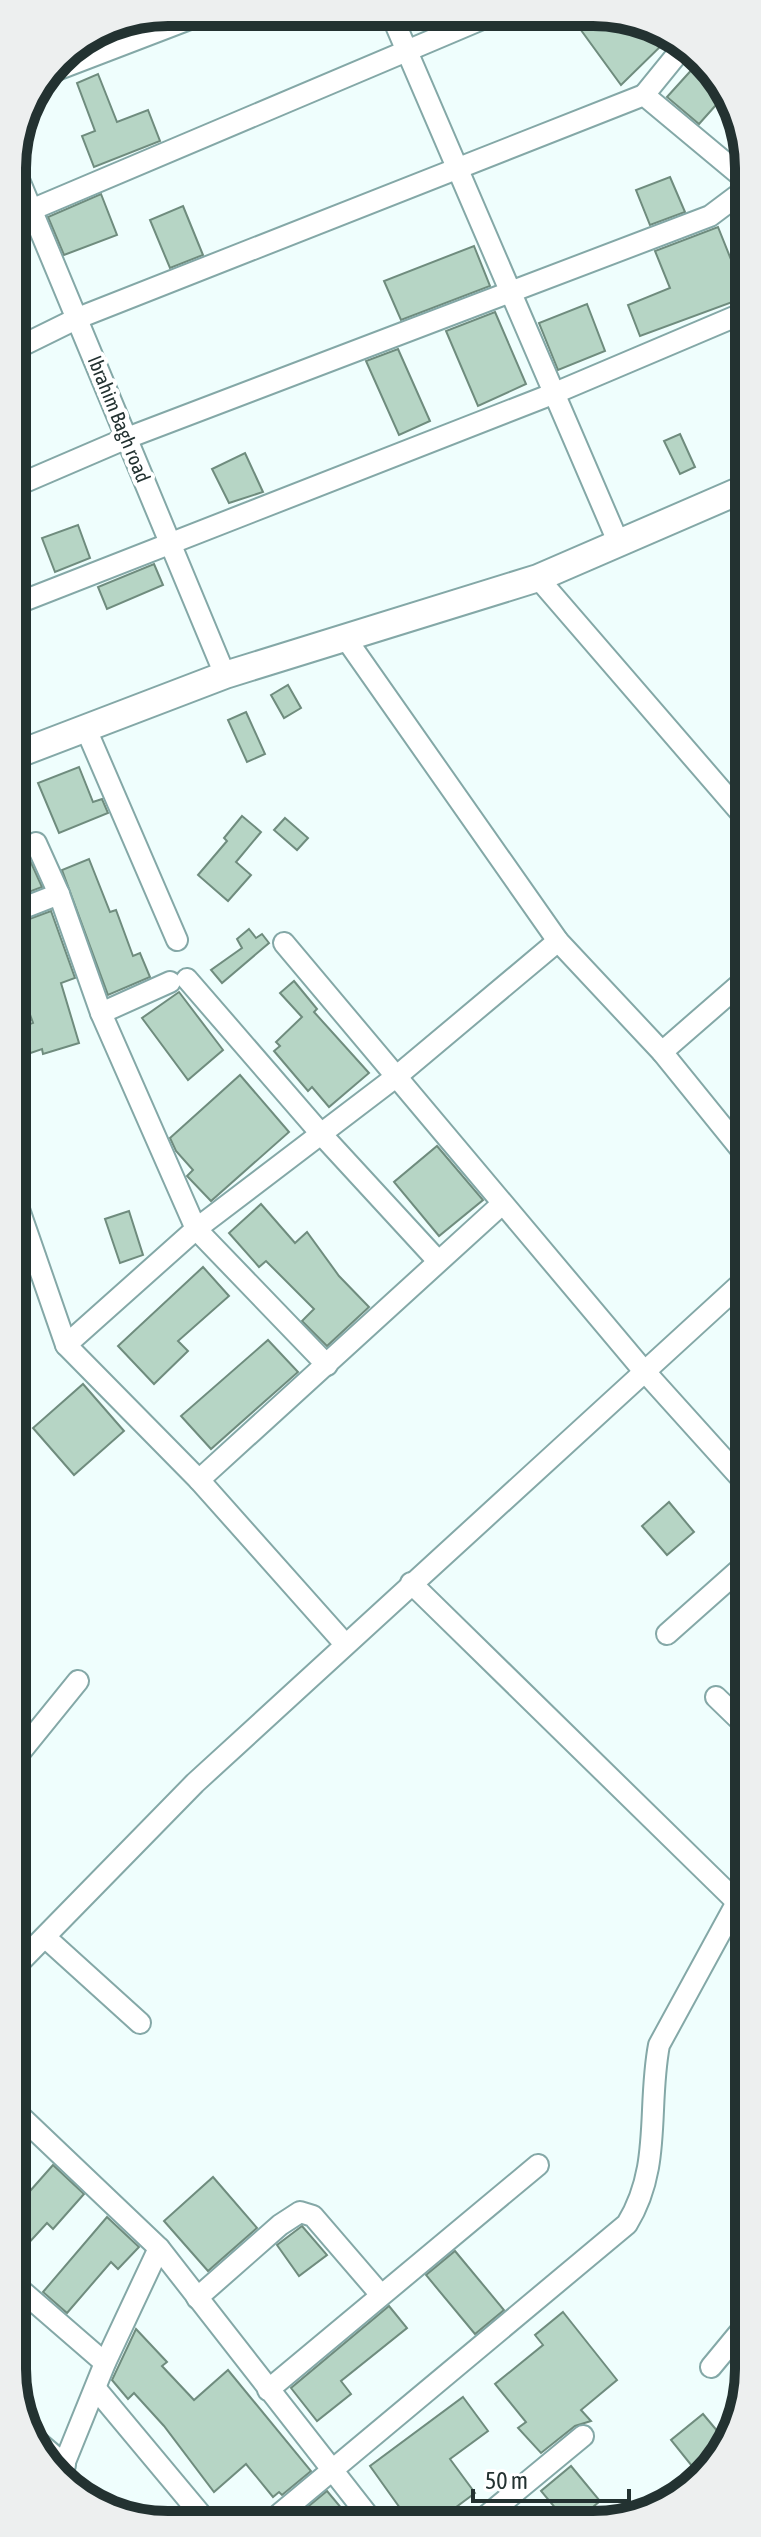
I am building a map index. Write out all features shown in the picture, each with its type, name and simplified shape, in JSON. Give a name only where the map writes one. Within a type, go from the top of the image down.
[{"type":"street","points":[[70,65],[171,26]]},
{"type":"street","points":[[396,26],[619,544]]},
{"type":"street","points":[[26,213],[466,26]]},
{"type":"street","points":[[26,344],[78,318],[459,171],[644,95],[677,54]]},
{"type":"street","points":[[644,95],[735,171]]},
{"type":"street","name":"Ibrahim Bagh road","points":[[26,194],[225,675]]},
{"type":"street","points":[[26,481],[127,438],[710,216],[735,197]]},
{"type":"street","points":[[26,600],[555,393],[735,317]]},
{"type":"street","points":[[26,751],[225,675],[538,578],[735,493]]},
{"type":"street","points":[[538,578],[735,798]]},
{"type":"street","points":[[344,636],[558,941],[662,1052],[735,1142]]},
{"type":"street","points":[[86,729],[177,940]]},
{"type":"street","points":[[36,843],[59,894],[101,1013],[196,1229],[327,1365]]},
{"type":"street","points":[[26,907],[59,894]]},
{"type":"street","points":[[66,1345],[196,1229],[397,1076],[558,941]]},
{"type":"street","points":[[284,943],[644,1372],[735,1472]]},
{"type":"street","points":[[101,1013],[178,981],[438,1261]]},
{"type":"street","points":[[662,1052],[735,988]]},
{"type":"street","points":[[199,1480],[502,1204]]},
{"type":"street","points":[[26,1230],[66,1345],[199,1480],[345,1644]]},
{"type":"street","points":[[26,1264],[35,1257]]},
{"type":"street","points":[[26,1956],[195,1783],[735,1289]]},
{"type":"street","points":[[667,1634],[735,1574]]},
{"type":"street","points":[[411,1583],[735,1900]]},
{"type":"street","points":[[26,1745],[78,1681]]},
{"type":"street","points":[[716,1697],[735,1715]]},
{"type":"street","points":[[282,2511],[627,2224],[643,2198],[649,2169],[653,2074],[659,2045],[735,1903]]},
{"type":"street","points":[[45,1937],[140,2023]]},
{"type":"street","points":[[26,2121],[159,2248],[364,2511]]},
{"type":"street","points":[[268,2390],[538,2165]]},
{"type":"street","points":[[197,2298],[280,2225],[300,2212],[313,2216],[381,2295]]},
{"type":"street","points":[[64,2465],[105,2363],[159,2248]]},
{"type":"street","points":[[26,2295],[105,2363]]},
{"type":"street","points":[[711,2367],[735,2338]]},
{"type":"street","points":[[96,2389],[198,2511]]},
{"type":"street","points":[[492,2511],[583,2436]]},
{"type":"building","points":[[578,26],[621,29],[662,45],[621,85]]},
{"type":"building","points":[[693,68],[706,81],[718,102],[699,124],[667,97]]},
{"type":"building","points":[[98,74],[117,122],[148,110],[160,141],[94,167],[82,136],[95,131],[77,83]]},
{"type":"building","points":[[670,177],[685,212],[650,225],[636,190]]},
{"type":"building","points":[[101,194],[117,235],[64,255],[48,217]]},
{"type":"building","points":[[183,206],[203,255],[170,268],[150,220]]},
{"type":"building","points":[[718,227],[735,270],[735,301],[640,336],[628,305],[670,288],[655,251]]},
{"type":"building","points":[[474,246],[490,286],[401,320],[384,281]]},
{"type":"building","points":[[587,304],[605,351],[558,370],[539,323]]},
{"type":"building","points":[[495,312],[526,384],[478,406],[446,331]]},
{"type":"building","points":[[398,349],[430,421],[399,435],[366,361]]},
{"type":"building","points":[[680,434],[695,467],[680,474],[664,441]]},
{"type":"building","points":[[245,453],[263,492],[229,503],[212,469]]},
{"type":"building","points":[[78,525],[90,558],[55,572],[42,538]]},
{"type":"building","points":[[154,564],[163,585],[107,609],[98,587]]},
{"type":"building","points":[[288,685],[301,708],[284,718],[271,695]]},
{"type":"building","points":[[246,712],[265,754],[247,762],[228,720]]},
{"type":"building","points":[[79,767],[93,802],[102,799],[108,813],[59,833],[38,783]]},
{"type":"building","points":[[242,816],[261,832],[236,862],[251,875],[228,901],[198,875],[227,841],[224,838]]},
{"type":"building","points":[[285,818],[308,838],[297,850],[274,830]]},
{"type":"building","points":[[26,851],[42,887],[26,893]]},
{"type":"building","points":[[89,859],[110,912],[116,910],[133,956],[140,953],[150,977],[108,995],[62,870]]},
{"type":"building","points":[[51,911],[75,978],[61,983],[79,1043],[43,1054],[42,1049],[26,1055],[26,1025],[33,1023],[26,1003],[26,920]]},
{"type":"building","points":[[249,929],[256,938],[262,934],[269,943],[222,983],[211,970],[242,948],[237,939]]},
{"type":"building","points":[[294,981],[317,1009],[314,1012],[369,1073],[329,1107],[312,1087],[308,1091],[274,1051],[280,1046],[276,1042],[302,1017],[280,993]]},
{"type":"building","points":[[179,992],[223,1050],[188,1080],[142,1018]]},
{"type":"building","points":[[240,1075],[289,1132],[211,1201],[187,1176],[193,1170],[176,1151],[170,1138]]},
{"type":"building","points":[[437,1146],[483,1200],[439,1236],[394,1182]]},
{"type":"building","points":[[261,1204],[295,1243],[307,1232],[339,1276],[369,1307],[327,1346],[302,1321],[314,1309],[266,1261],[259,1267],[229,1233]]},
{"type":"building","points":[[129,1211],[143,1255],[120,1263],[105,1219]]},
{"type":"building","points":[[203,1267],[229,1296],[178,1341],[188,1351],[154,1384],[118,1346]]},
{"type":"building","points":[[268,1340],[298,1372],[211,1449],[181,1416]]},
{"type":"building","points":[[83,1384],[124,1431],[74,1475],[33,1428]]},
{"type":"building","points":[[669,1502],[694,1532],[667,1555],[642,1526]]},
{"type":"building","points":[[53,2165],[84,2194],[53,2229],[47,2223],[26,2246],[26,2196]]},
{"type":"building","points":[[213,2177],[257,2228],[208,2271],[164,2221]]},
{"type":"building","points":[[107,2217],[139,2247],[118,2269],[111,2262],[67,2313],[43,2292]]},
{"type":"building","points":[[302,2226],[327,2255],[299,2276],[277,2245]]},
{"type":"building","points":[[455,2251],[504,2310],[475,2334],[426,2275]]},
{"type":"building","points":[[389,2306],[407,2328],[341,2381],[351,2394],[317,2421],[291,2388]]},
{"type":"building","points":[[563,2312],[617,2380],[581,2410],[591,2421],[575,2426],[541,2453],[518,2428],[526,2422],[495,2384],[543,2345],[535,2335]]},
{"type":"building","points":[[136,2329],[167,2362],[162,2366],[194,2400],[228,2370],[311,2471],[282,2495],[279,2492],[273,2497],[246,2464],[214,2492],[164,2426],[134,2393],[128,2399],[112,2380]]},
{"type":"building","points":[[463,2397],[488,2431],[450,2459],[475,2493],[451,2511],[402,2511],[370,2466]]},
{"type":"building","points":[[703,2414],[719,2433],[706,2456],[694,2468],[671,2440]]},
{"type":"building","points":[[571,2466],[600,2501],[588,2511],[558,2511],[541,2491]]},
{"type":"building","points":[[327,2491],[343,2510],[342,2511],[303,2511]]}]
